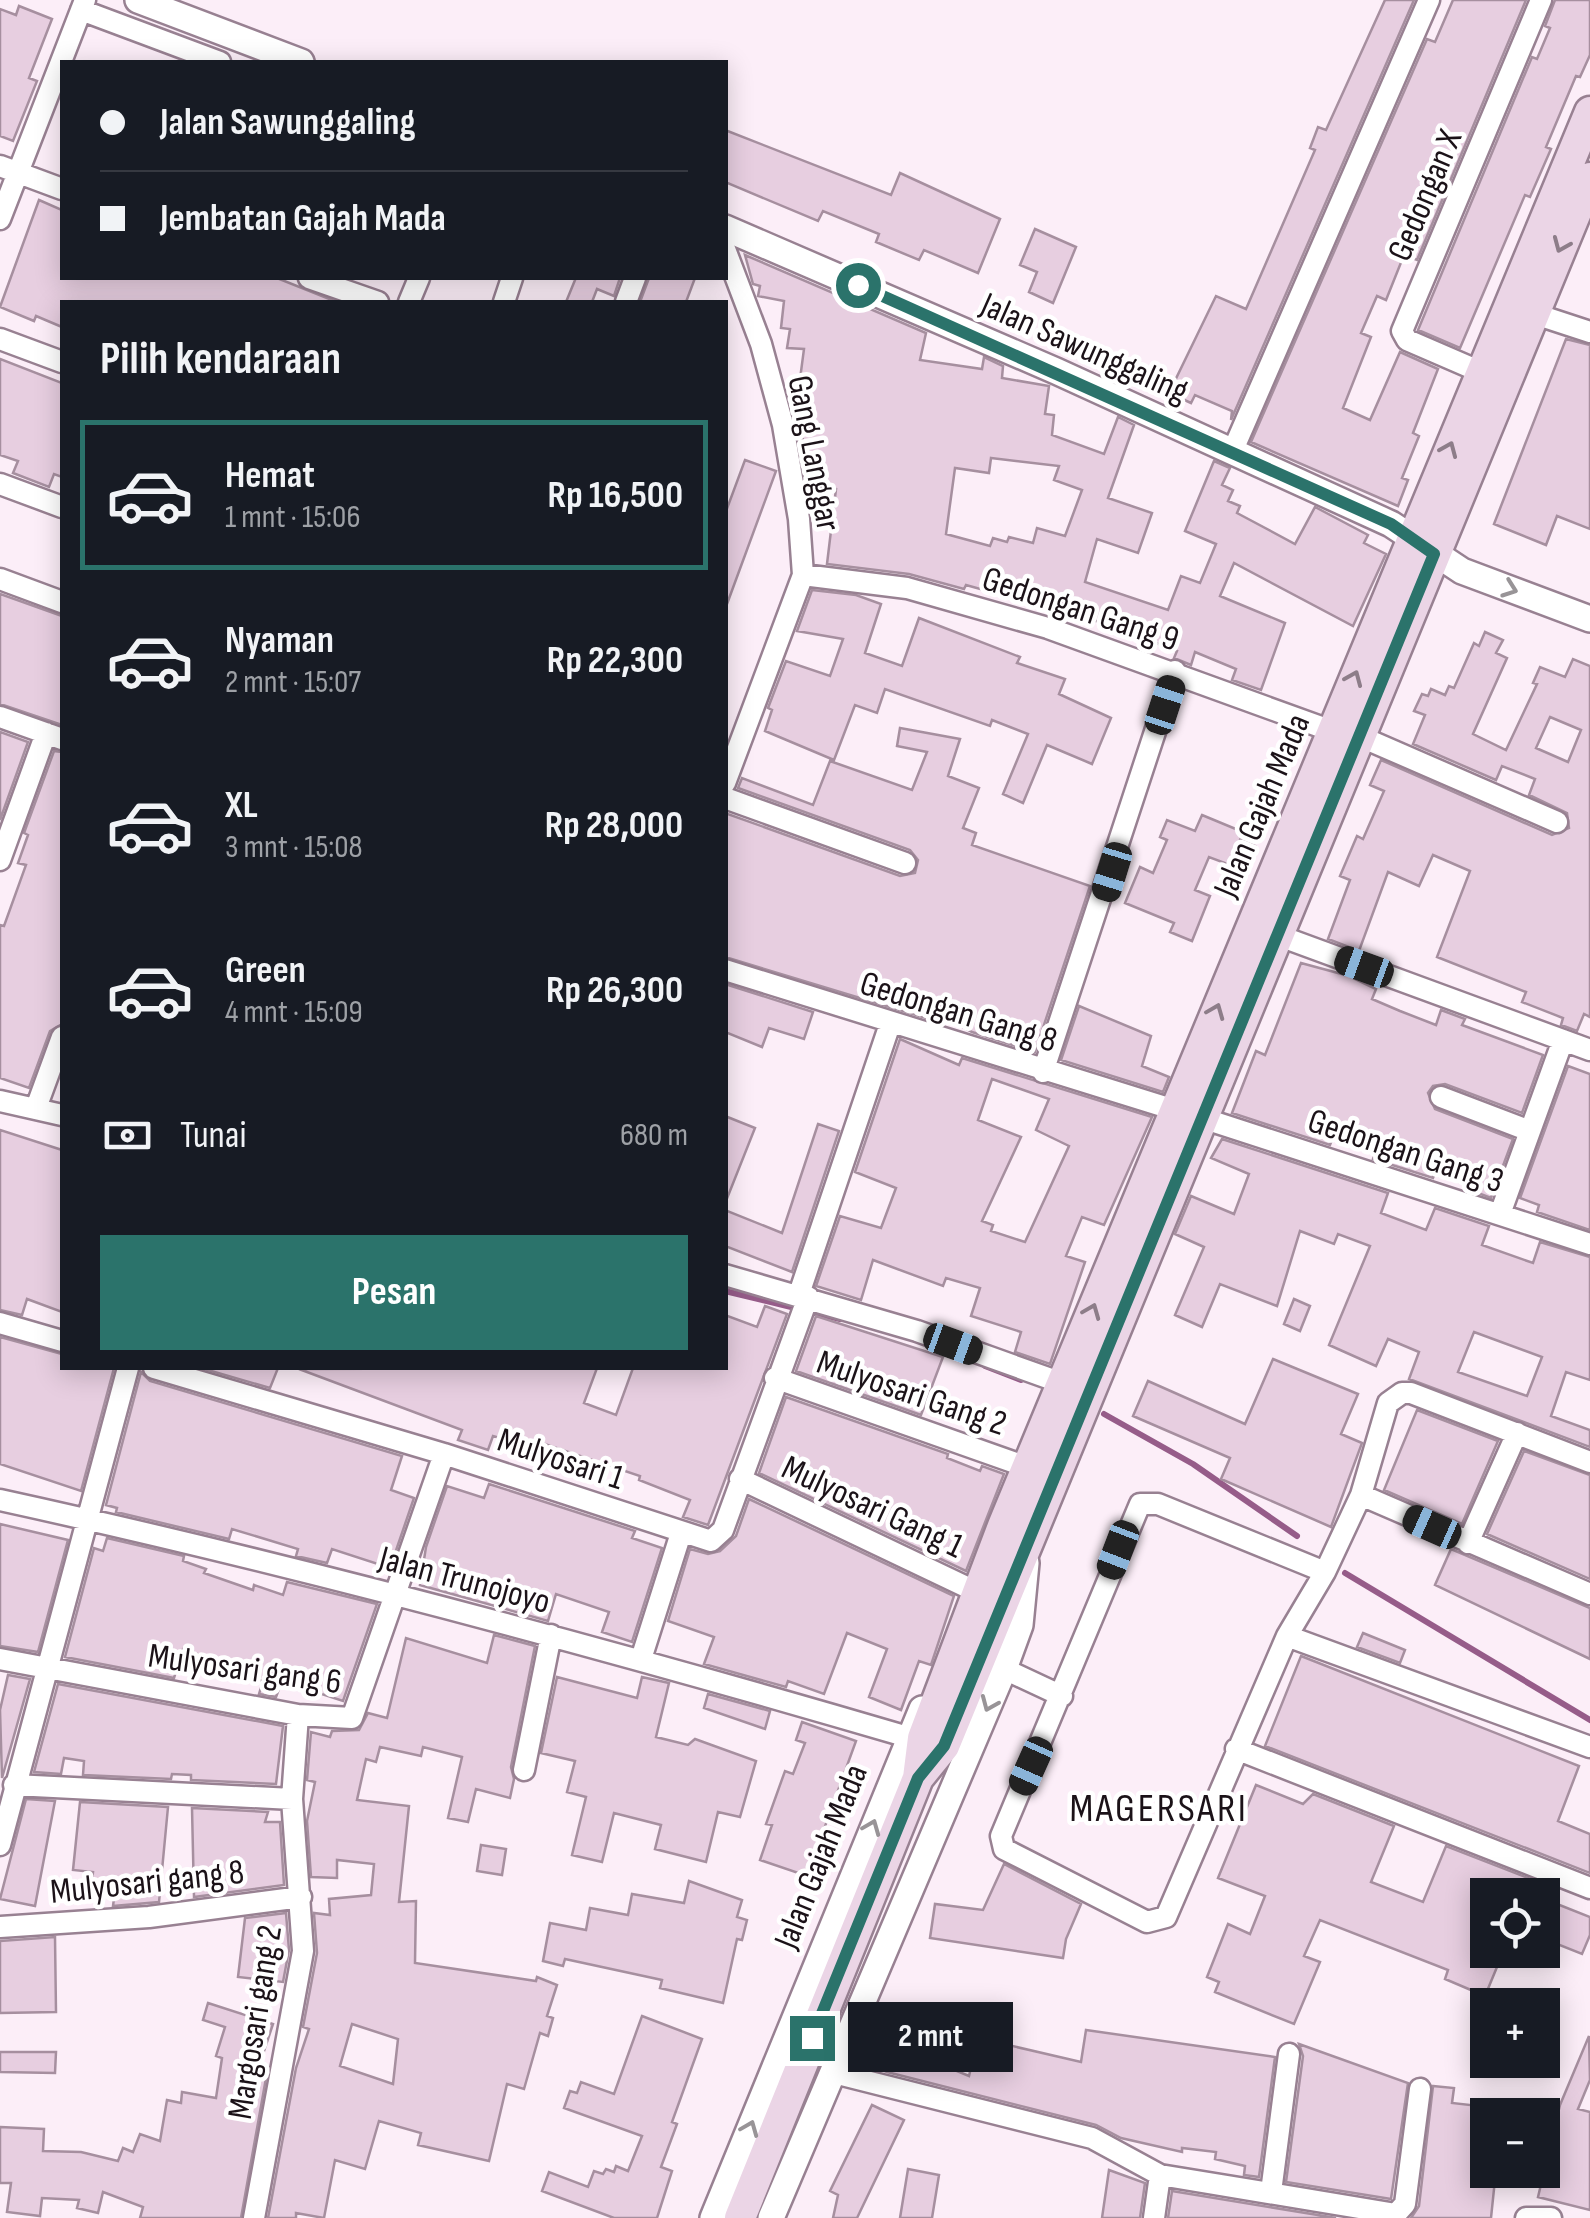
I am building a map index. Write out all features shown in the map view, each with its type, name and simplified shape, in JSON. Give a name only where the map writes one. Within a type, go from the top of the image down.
[{"type":"main road","name":"Jalan Gajah Mada","points":[[1015,1535],[1027,1467],[1062,1384],[1277,935],[1423,546],[1481,372],[1590,112]]},
{"type":"main road","name":"Jalan Gajah Mada","points":[[1423,546],[1590,178]]},
{"type":"main road","name":"Jalan Gajah Mada","points":[[740,2218],[918,1778],[924,1738],[1015,1535],[1188,1114],[1353,736]]},
{"type":"street","points":[[138,0],[296,60]]},
{"type":"street","points":[[1233,450],[1429,0]]},
{"type":"street","name":"Gedongan X","points":[[1481,372],[1407,340],[1402,331],[1541,0]]},
{"type":"street","points":[[0,219],[9,169],[83,5],[215,60]]},
{"type":"street","points":[[9,169],[60,188]]},
{"type":"street","name":"Jalan Sawunggaling","points":[[728,229],[1233,450],[1391,524],[1462,572],[1590,619]]},
{"type":"street","name":"Gang Langgar","points":[[728,257],[760,344],[784,426],[799,519],[803,575],[728,775]]},
{"type":"street","points":[[314,280],[372,300]]},
{"type":"street","points":[[1532,313],[1590,332]]},
{"type":"street","points":[[0,339],[60,361]]},
{"type":"street","points":[[0,484],[60,506]]},
{"type":"street","name":"Gedongan Gang 9","points":[[803,575],[929,594],[1096,643],[1353,736],[1558,822]]},
{"type":"street","points":[[0,579],[60,601]]},
{"type":"street","points":[[1043,1072],[1176,672]]},
{"type":"street","points":[[0,717],[54,736],[0,860]]},
{"type":"street","points":[[728,799],[905,863]]},
{"type":"street","points":[[1277,935],[1590,1050]]},
{"type":"street","name":"Gedongan Gang 8","points":[[728,971],[1188,1114]]},
{"type":"street","points":[[641,1659],[682,1533],[716,1539],[740,1479],[803,1302],[890,1024]]},
{"type":"street","points":[[1500,1214],[1563,1040]]},
{"type":"street","points":[[36,1108],[60,1042]]},
{"type":"street","points":[[1441,1097],[1530,1130]]},
{"type":"street","points":[[0,1101],[60,1114]]},
{"type":"street","name":"Gedongan Gang 3","points":[[1188,1114],[1590,1244]]},
{"type":"street","points":[[728,1277],[1062,1384]]},
{"type":"street","points":[[0,1323],[60,1340]]},
{"type":"street","points":[[0,1845],[127,1370]]},
{"type":"street","name":"Mulyosari 1","points":[[161,1370],[444,1454],[682,1533]]},
{"type":"street","name":"Mulyosari Gang 2","points":[[775,1378],[1027,1467]]},
{"type":"street","points":[[1325,1572],[1158,1504],[1140,1504],[1132,1514],[1001,1844],[1009,1853],[1147,1922],[1159,1921],[1172,1908],[1287,1636],[1325,1572],[1362,1495],[1388,1403],[1402,1393],[1590,1462]]},
{"type":"street","points":[[1468,1543],[1517,1434]]},
{"type":"street","points":[[393,1593],[444,1454]]},
{"type":"street","name":"Mulyosari Gang 1","points":[[740,1479],[977,1592]]},
{"type":"street","points":[[1362,1495],[1590,1594]]},
{"type":"street","name":"Jalan Trunojoyo","points":[[0,1500],[393,1593],[641,1659],[908,1737]]},
{"type":"street","name":"Jalan Gajah Mada","points":[[713,2218],[908,1737],[977,1592],[1015,1535]]},
{"type":"street","name":"Jalan Gajah Mada","points":[[771,2218],[1020,1624],[1015,1535]]},
{"type":"street","name":"Mulyosari gang 6","points":[[0,1659],[298,1715],[347,1720],[356,1714],[393,1593]]},
{"type":"street","points":[[524,1770],[551,1635]]},
{"type":"street","points":[[1287,1636],[1590,1747]]},
{"type":"street","points":[[1004,1668],[1062,1696]]},
{"type":"street","name":"Margosari gang 2","points":[[254,2218],[303,1951],[292,1800],[298,1715]]},
{"type":"street","points":[[1236,1749],[1590,1888]]},
{"type":"street","points":[[14,1785],[292,1800]]},
{"type":"street","name":"Mulyosari gang 8","points":[[0,1927],[149,1917],[301,1896]]},
{"type":"street","points":[[1271,2192],[1289,2054]]},
{"type":"street","points":[[834,2073],[1092,2138],[1160,2175],[1400,2212],[1405,2204],[1420,2088]]},
{"type":"street","points":[[1154,2218],[1160,2175]]},
{"type":"street","points":[[1526,2218],[1551,2218]]},
{"type":"building","points":[[1385,0],[1414,0],[1231,420],[1232,411],[1195,395],[1191,403],[1169,393],[1216,296],[1246,309],[1315,150],[1310,148],[1318,127],[1326,130]]},
{"type":"building","points":[[1453,0],[1526,0],[1417,260],[1404,255],[1386,300],[1377,296],[1361,333],[1371,337],[1343,408],[1370,420],[1400,352],[1438,369],[1413,433],[1419,436],[1402,478],[1408,480],[1398,506],[1251,442],[1427,39],[1435,42]]},
{"type":"building","points":[[1555,0],[1590,0],[1590,55],[1580,77],[1576,76],[1546,147],[1551,149],[1530,197],[1525,195],[1460,348],[1418,330],[1532,57],[1537,59],[1550,28],[1545,26]]},
{"type":"building","points":[[19,6],[52,19],[29,78],[37,81],[13,141],[0,136],[0,9],[16,15]]},
{"type":"building","points":[[728,131],[891,195],[900,173],[1000,219],[978,273],[924,250],[919,260],[876,242],[879,234],[823,211],[818,221],[728,183]]},
{"type":"building","points":[[39,200],[60,209],[60,280],[282,280],[332,300],[60,300],[60,326],[0,307]]},
{"type":"building","points":[[1035,229],[1076,247],[1053,303],[1029,292],[1037,272],[1020,265]]},
{"type":"building","points":[[745,255],[926,333],[920,360],[982,369],[984,357],[1003,366],[1002,378],[1049,386],[1045,414],[1054,415],[1052,435],[1104,454],[1118,417],[1134,425],[1108,498],[1152,513],[1138,553],[1097,539],[1085,582],[1168,610],[1181,576],[1200,583],[1216,544],[1185,531],[1214,461],[1230,468],[1222,485],[1233,490],[1228,501],[1240,506],[1237,513],[1295,544],[1315,507],[1368,535],[1364,543],[1386,554],[1353,626],[1234,563],[1220,596],[1285,623],[1261,690],[1232,680],[1236,669],[1195,652],[1191,665],[1174,658],[1177,651],[1103,623],[966,585],[964,589],[909,574],[827,564],[836,489],[807,484],[801,421],[795,417],[804,349],[787,348],[790,329],[781,328],[784,301],[758,296],[760,286],[753,284]],"holes":[[[991,458],[1059,466],[1054,480],[1082,490],[1065,536],[1037,528],[1033,543],[993,538],[990,546],[946,534],[955,468],[989,473]]]},
{"type":"building","points":[[575,280],[619,280],[614,296],[597,289],[593,300],[567,300]]},
{"type":"building","points":[[648,280],[694,280],[687,300],[641,300]]},
{"type":"building","points":[[1566,339],[1590,345],[1590,529],[1557,516],[1546,545],[1494,524]]},
{"type":"building","points":[[0,359],[60,382],[60,476],[54,474],[49,487],[13,473],[18,461],[0,455]]},
{"type":"building","points":[[745,460],[776,471],[728,601],[728,506]]},
{"type":"building","points":[[812,590],[856,595],[881,604],[865,653],[902,666],[919,618],[1020,657],[1017,663],[1065,679],[1059,694],[1111,718],[1092,764],[1047,745],[1023,803],[1003,794],[1028,734],[992,720],[990,726],[885,689],[877,713],[855,705],[834,760],[765,731],[772,710],[768,708],[786,661],[830,676],[843,639],[797,631]]},
{"type":"building","points":[[0,594],[60,615],[60,724],[0,704]]},
{"type":"building","points":[[1485,632],[1503,640],[1496,653],[1507,658],[1473,734],[1506,750],[1537,684],[1533,683],[1540,667],[1565,677],[1573,659],[1590,666],[1590,1017],[1584,1014],[1577,1031],[1561,1025],[1563,1018],[1522,1002],[1526,992],[1437,957],[1470,871],[1433,855],[1419,886],[1388,872],[1359,951],[1328,939],[1350,880],[1340,876],[1357,836],[1363,839],[1384,791],[1370,785],[1381,760],[1552,835],[1569,828],[1567,813],[1529,795],[1535,779],[1502,766],[1496,780],[1413,744],[1425,715],[1414,711],[1422,694],[1428,696],[1431,689],[1445,695],[1449,686],[1454,688],[1474,643],[1479,646]],"holes":[[[1550,717],[1581,730],[1568,762],[1536,748]]]},
{"type":"building","points":[[900,728],[960,739],[948,776],[979,788],[963,828],[976,833],[972,845],[1090,886],[1035,1052],[972,1032],[963,1027],[965,1019],[928,1011],[926,1018],[728,958],[728,814],[900,876],[915,873],[918,860],[910,850],[738,788],[742,778],[813,805],[830,761],[912,790],[927,752],[897,746]]},
{"type":"building","points":[[0,732],[28,742],[0,820]]},
{"type":"building","points":[[54,751],[60,752],[60,1025],[50,1031],[29,1088],[0,1078],[0,925],[4,926],[26,865],[18,863],[28,835],[24,833]]},
{"type":"building","points":[[1202,815],[1243,832],[1240,840],[1255,846],[1248,865],[1233,858],[1230,865],[1209,857],[1195,890],[1210,896],[1192,941],[1170,932],[1174,923],[1125,903],[1140,867],[1153,873],[1167,840],[1160,837],[1167,820],[1195,831]]},
{"type":"building","points":[[1301,963],[1349,976],[1376,989],[1372,999],[1436,1025],[1441,1010],[1465,1019],[1462,1025],[1543,1055],[1522,1113],[1445,1084],[1433,1086],[1428,1093],[1435,1109],[1513,1139],[1491,1198],[1470,1190],[1477,1169],[1442,1154],[1433,1178],[1373,1159],[1381,1138],[1339,1122],[1330,1145],[1232,1113],[1256,1051],[1265,1055]]},
{"type":"building","points":[[728,985],[813,1012],[804,1039],[769,1028],[762,1047],[728,1033]]},
{"type":"building","points":[[1079,1006],[1151,1036],[1142,1066],[1169,1077],[1163,1092],[1061,1060]]},
{"type":"building","points":[[900,1039],[959,1065],[962,1058],[1152,1117],[1104,1225],[1082,1217],[1066,1256],[1085,1262],[1050,1364],[1015,1352],[1021,1332],[971,1316],[980,1288],[946,1278],[943,1286],[873,1260],[861,1300],[816,1286],[840,1216],[881,1228],[896,1188],[855,1172]],"holes":[[[992,1079],[1049,1099],[1036,1130],[1069,1146],[1025,1242],[991,1231],[993,1225],[982,1221],[1021,1137],[978,1120]]]},
{"type":"building","points":[[1568,1066],[1590,1074],[1590,1230],[1537,1212],[1539,1205],[1520,1198]]},
{"type":"building","points":[[728,1117],[755,1128],[728,1196]]},
{"type":"building","points":[[818,1124],[839,1131],[792,1272],[728,1247],[728,1211],[782,1233]]},
{"type":"building","points":[[0,1130],[60,1149],[60,1311],[27,1299],[22,1315],[0,1310]]},
{"type":"building","points":[[1222,1139],[1388,1193],[1381,1213],[1426,1230],[1435,1208],[1489,1226],[1482,1245],[1533,1263],[1540,1242],[1590,1257],[1590,1380],[1566,1372],[1551,1416],[1590,1430],[1590,1447],[1409,1379],[1419,1352],[1388,1339],[1376,1366],[1329,1345],[1370,1246],[1338,1234],[1334,1244],[1300,1231],[1277,1306],[1220,1284],[1202,1327],[1175,1315],[1204,1247],[1175,1234],[1191,1196],[1234,1214],[1249,1174],[1211,1158]],"holes":[[[1474,1332],[1542,1357],[1527,1396],[1458,1372]]]},
{"type":"building","points":[[1294,1299],[1310,1306],[1300,1331],[1284,1324]]},
{"type":"building","points":[[765,1306],[787,1314],[708,1525],[683,1517],[690,1500],[639,1480],[640,1476],[545,1444],[543,1450],[493,1436],[488,1450],[458,1440],[462,1430],[302,1370],[596,1370],[584,1403],[616,1415],[632,1370],[728,1370],[728,1316],[757,1327]]},
{"type":"building","points":[[816,1316],[943,1357],[921,1415],[796,1371]]},
{"type":"building","points":[[0,1337],[60,1353],[60,1370],[113,1370],[81,1491],[0,1464]]},
{"type":"building","points":[[1273,1359],[1358,1394],[1341,1434],[1362,1443],[1331,1527],[1221,1479],[1230,1458],[1133,1416],[1148,1381],[1245,1424]]},
{"type":"building","points":[[208,1370],[277,1370],[270,1388]]},
{"type":"building","points":[[141,1372],[150,1381],[402,1456],[391,1490],[414,1498],[390,1568],[332,1549],[327,1563],[296,1556],[298,1549],[232,1529],[229,1539],[116,1512],[117,1508],[106,1505]]},
{"type":"building","points":[[786,1397],[948,1454],[947,1458],[980,1471],[982,1466],[1004,1474],[966,1571],[759,1473]]},
{"type":"building","points":[[1417,1410],[1498,1441],[1462,1524],[1384,1490]]},
{"type":"building","points":[[1524,1451],[1590,1475],[1590,1579],[1487,1534]]},
{"type":"building","points":[[489,1484],[635,1531],[632,1538],[662,1548],[632,1642],[602,1632],[609,1612],[556,1594],[548,1621],[420,1585],[426,1547],[447,1486],[484,1498]]},
{"type":"building","points":[[749,1499],[954,1596],[931,1665],[919,1661],[901,1710],[869,1697],[887,1649],[847,1633],[824,1694],[788,1681],[786,1687],[704,1664],[714,1637],[668,1621],[690,1549],[708,1554],[720,1551],[736,1536]]},
{"type":"building","points":[[0,1524],[68,1540],[38,1652],[0,1646]]},
{"type":"building","points":[[107,1538],[184,1556],[183,1561],[206,1569],[204,1573],[253,1590],[254,1585],[283,1595],[287,1582],[377,1604],[343,1701],[282,1681],[276,1697],[259,1694],[263,1681],[240,1674],[242,1669],[183,1649],[174,1678],[65,1657],[94,1548],[103,1551]]},
{"type":"building","points":[[1451,1549],[1590,1608],[1590,1659],[1435,1585]]},
{"type":"building","points":[[1363,1633],[1405,1650],[1400,1663],[1357,1647]]},
{"type":"building","points":[[494,1635],[535,1646],[511,1767],[514,1779],[510,1798],[476,1789],[468,1822],[448,1818],[462,1757],[423,1747],[421,1756],[380,1747],[376,1762],[366,1759],[357,1800],[409,1806],[399,1902],[416,1901],[415,1963],[536,1981],[537,1977],[557,1985],[547,2016],[553,2018],[548,2036],[540,2033],[524,2089],[507,2084],[489,2161],[418,2145],[421,2133],[379,2121],[365,2169],[335,2160],[324,2218],[296,2213],[296,2218],[268,2218],[296,2068],[309,2029],[303,2027],[317,1953],[314,1913],[330,1915],[329,1899],[371,1895],[374,1864],[337,1860],[337,1878],[311,1877],[307,1821],[315,1782],[307,1780],[311,1732],[330,1737],[332,1731],[359,1730],[368,1713],[387,1718],[406,1638],[487,1663]],"holes":[[[352,2024],[398,2039],[393,2084],[340,2066]]]},
{"type":"building","points":[[1301,1656],[1579,1766],[1558,1821],[1590,1834],[1590,1873],[1265,1746]]},
{"type":"building","points":[[8,1675],[30,1679],[2,1778],[0,1710]]},
{"type":"building","points":[[557,1677],[637,1698],[642,1677],[669,1683],[656,1737],[688,1745],[695,1739],[756,1761],[740,1817],[718,1812],[706,1862],[655,1849],[661,1825],[614,1813],[602,1862],[572,1855],[586,1797],[567,1792],[575,1761],[541,1753]]},
{"type":"building","points":[[58,1684],[283,1726],[276,1784],[191,1780],[191,1775],[172,1774],[171,1779],[83,1775],[84,1761],[64,1758],[61,1774],[34,1772]]},
{"type":"building","points":[[708,1694],[770,1711],[765,1729],[704,1708]]},
{"type":"building","points":[[802,1722],[856,1741],[807,1876],[760,1860],[772,1825],[766,1824],[785,1771],[793,1774],[805,1743],[796,1740]]},
{"type":"building","points":[[1256,1785],[1303,1804],[1313,1794],[1394,1826],[1371,1882],[1423,1902],[1446,1846],[1528,1878],[1470,1878],[1470,1968],[1497,1968],[1488,1988],[1470,1990],[1445,1979],[1448,1970],[1320,1920],[1304,1956],[1320,1962],[1294,2024],[1215,1992],[1219,1982],[1207,1977],[1228,1924],[1250,1934],[1265,1896],[1218,1878]]},
{"type":"building","points":[[26,1799],[55,1801],[35,1906],[0,1899]]},
{"type":"building","points":[[80,1802],[168,1807],[159,1902],[113,1906],[116,1883],[92,1880],[93,1872],[73,1870]]},
{"type":"building","points":[[192,1808],[268,1812],[265,1822],[280,1822],[284,1885],[194,1897]]},
{"type":"building","points":[[481,1845],[506,1849],[502,1875],[477,1871]]},
{"type":"building","points":[[1004,1864],[1081,1904],[1066,1939],[1063,1958],[930,1938],[935,1904],[983,1910]]},
{"type":"building","points":[[689,1881],[742,1900],[737,1917],[747,1920],[742,1940],[737,1939],[723,2003],[660,1988],[662,1980],[565,1959],[563,1966],[543,1961],[550,1923],[586,1930],[590,1908],[628,1915],[632,1894],[684,1903]]},
{"type":"building","points":[[1560,1905],[1590,1917],[1590,1935],[1582,1954],[1560,1945]]},
{"type":"building","points":[[286,1913],[289,1950],[283,1982],[238,1977],[245,1918]]},
{"type":"building","points":[[55,1937],[56,2012],[0,2013],[0,1941]]},
{"type":"building","points":[[208,2003],[273,2024],[259,2066],[268,2067],[241,2218],[140,2218],[143,2207],[103,2192],[98,2213],[77,2208],[79,2200],[42,2198],[40,2216],[7,2212],[11,2183],[0,2183],[0,2127],[44,2129],[43,2151],[81,2152],[118,2161],[123,2148],[133,2152],[140,2134],[160,2141],[167,2100],[181,2103],[182,2092],[216,2098],[222,2058],[216,2056],[225,2027],[203,2020]]},
{"type":"building","points":[[642,2016],[702,2039],[672,2122],[677,2124],[661,2167],[672,2171],[657,2218],[614,2218],[542,2191],[549,2172],[588,2187],[594,2171],[614,2172],[616,2166],[628,2171],[642,2136],[564,2108],[570,2091],[577,2093],[581,2082],[614,2094]]},
{"type":"building","points":[[1086,2030],[1275,2057],[1259,2177],[1244,2175],[1245,2166],[1215,2159],[1216,2152],[1182,2148],[1182,2152],[1121,2138],[1096,2125],[887,2072],[856,2059],[867,2034],[969,2076],[978,2038],[1081,2062]]},
{"type":"building","points":[[1589,2036],[1590,2080],[1578,2109],[1590,2112],[1590,2210],[1538,2197],[1540,2188],[1560,2188],[1560,2105]]},
{"type":"building","points":[[1299,2044],[1408,2083],[1391,2199],[1286,2182],[1303,2056]]},
{"type":"building","points":[[0,2052],[56,2052],[55,2073],[0,2072]]},
{"type":"building","points":[[1433,2086],[1454,2088],[1452,2103],[1470,2105],[1470,2188],[1494,2188],[1491,2218],[1411,2218],[1419,2206]]},
{"type":"building","points":[[872,2105],[904,2120],[857,2218],[833,2218],[838,2195],[830,2191]]},
{"type":"building","points":[[908,2169],[939,2175],[932,2218],[900,2218]]},
{"type":"building","points":[[1109,2170],[1145,2183],[1140,2218],[1102,2218]]},
{"type":"building","points":[[1172,2191],[1336,2218],[1168,2218]]},
{"type":"waterway","points":[[728,1292],[840,1319]]},
{"type":"waterway","points":[[985,1366],[1021,1380]]},
{"type":"waterway","points":[[1104,1414],[1193,1464],[1297,1536]]},
{"type":"waterway","points":[[1345,1573],[1590,1720]]},
{"type":"district","name":"MAGERSARI","points":[[1159,1807]]},
{"type":"route","points":[[812,2038],[918,1778],[944,1746],[1434,554],[1391,524],[1233,450],[858,285]]}]
